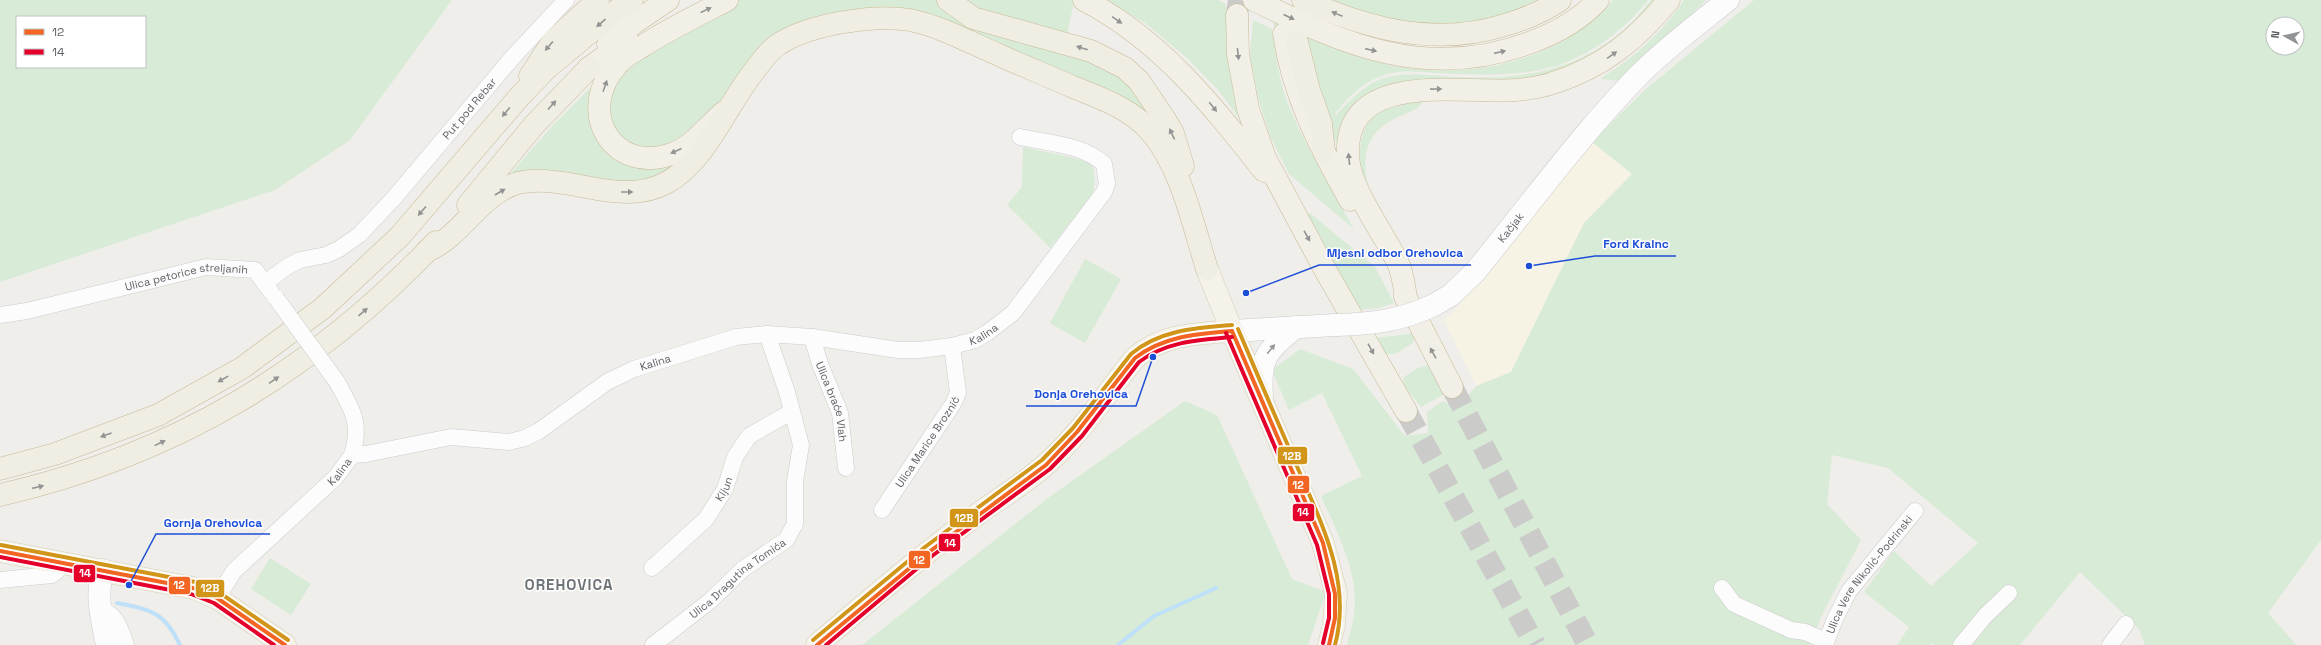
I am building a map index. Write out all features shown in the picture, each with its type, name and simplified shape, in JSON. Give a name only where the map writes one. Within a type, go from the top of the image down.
[{"type":"highway","points":[[520,96],[545,51],[598,0]]},
{"type":"highway","points":[[0,469],[55,454],[158,415],[242,368],[323,308],[400,236],[520,96],[546,69],[613,13],[632,0]]},
{"type":"highway","points":[[0,495],[47,484],[153,447],[215,416],[270,382],[333,338],[395,283],[447,230],[534,126],[616,37],[668,0]]},
{"type":"highway","points":[[589,68],[642,29],[694,0]]},
{"type":"highway","points":[[727,0],[662,34],[622,60],[606,83],[600,104],[600,117],[605,135],[612,144],[620,150],[637,156],[659,156],[675,153],[683,148],[728,109]]},
{"type":"highway","points":[[948,0],[973,18],[1101,55],[1135,77],[1156,105],[1175,138],[1185,174],[1189,212]]},
{"type":"highway","points":[[1084,0],[1100,8],[1141,36],[1205,96],[1288,202]]},
{"type":"highway","points":[[1254,0],[1334,38],[1362,47],[1392,55],[1454,59],[1509,50],[1544,38],[1572,22],[1598,0]]},
{"type":"highway","points":[[1303,0],[1358,23],[1388,31],[1443,36],[1466,34],[1498,27],[1524,19],[1548,9],[1560,0]]},
{"type":"highway","points":[[1406,298],[1398,264],[1357,187],[1350,169],[1348,157],[1350,138],[1362,114],[1379,100],[1410,90],[1515,90],[1552,84],[1596,66],[1625,46],[1656,16],[1669,0]]},
{"type":"highway","points":[[1237,15],[1238,54],[1248,109],[1265,158],[1288,202],[1406,412]]},
{"type":"highway","points":[[427,251],[455,234],[491,198],[517,184],[552,182],[621,192],[657,188],[679,175],[692,163],[762,60],[776,46],[792,38],[853,21],[888,18],[912,20],[973,44],[1112,103],[1144,124],[1161,145],[1179,182],[1207,269]]},
{"type":"highway","points":[[1291,38],[1321,124],[1324,152],[1406,298],[1452,387]]},
{"type":"main road","name":"Kačjak","points":[[1232,331],[1394,320],[1409,317],[1451,295],[1475,272],[1610,106],[1669,48],[1728,0]]},
{"type":"main road","points":[[1207,269],[1322,543],[1332,573],[1336,593],[1336,606],[1334,625],[1329,645]]},
{"type":"main road","points":[[1262,399],[1262,363],[1276,343],[1296,327]]},
{"type":"main road","points":[[817,645],[906,568],[968,520],[1028,480],[1056,456],[1135,358],[1144,350],[1164,340],[1192,334],[1232,331]]},
{"type":"main road","points":[[0,551],[193,588],[217,598],[285,645]]},
{"type":"main road","points":[[103,570],[99,590],[100,609],[107,645]]},
{"type":"street","name":"Put pod Rebar","points":[[265,283],[288,266],[300,260],[326,255],[339,249],[359,234],[374,219],[512,58],[566,0]]},
{"type":"street","name":"Kalina","points":[[217,598],[234,571],[336,477],[352,455],[366,454],[451,436],[509,442],[525,438],[539,432],[601,386],[634,369],[736,337],[768,334],[812,337],[898,350],[919,350],[952,346],[975,340],[987,333],[1013,313],[1104,192],[1107,184],[1104,164],[1096,157],[1076,148],[1020,136]]},
{"type":"street","name":"Ulica petorice streljanih","points":[[0,315],[27,311],[206,267],[255,270],[337,382],[355,418],[356,442],[352,455]]},
{"type":"street","name":"Ulica Dragutina Tomića","points":[[653,645],[710,600],[743,569],[786,540],[795,524],[795,488],[801,446],[787,392],[768,334]]},
{"type":"street","name":"Ulica braće Vlah","points":[[812,337],[820,364],[840,413],[846,468]]},
{"type":"street","name":"Ulica Marice Broznić","points":[[882,510],[953,404],[958,393],[952,346]]},
{"type":"street","name":"Kljun","points":[[652,568],[706,519],[725,489],[735,457],[749,436],[760,428],[791,412]]},
{"type":"street","name":"Ulica Vere Nikolić-Podrinski","points":[[1722,588],[1734,604],[1791,630],[1805,632],[1826,643],[1849,591],[1915,511]]},
{"type":"street","points":[[0,580],[52,575],[63,563]]},
{"type":"street","points":[[1961,645],[1985,616],[2009,593]]},
{"type":"street","points":[[100,609],[108,611],[115,619],[126,645]]},
{"type":"street","points":[[2110,645],[2126,624]]},
{"type":"shaded area","points":[[1592,142],[1632,173],[1584,223],[1511,372],[1476,386],[1444,320],[1455,310]]},
{"type":"green space","points":[[0,0],[452,0],[350,140],[275,190],[0,282]]},
{"type":"green space","points":[[735,0],[938,0],[1077,55],[1121,77],[1136,92],[1169,144],[954,29],[818,23],[676,146],[634,149],[604,121],[614,75]]},
{"type":"green space","points":[[960,0],[1069,0],[1074,2],[1067,35],[986,13]]},
{"type":"green space","points":[[1103,0],[1218,0],[1226,4],[1229,51],[1234,81],[1245,126],[1219,91],[1188,59],[1144,22]]},
{"type":"green space","points":[[1329,0],[1541,0],[1513,11],[1486,19],[1460,23],[1435,24],[1384,18]]},
{"type":"green space","points":[[1613,0],[1648,0],[1617,32],[1579,57],[1552,67],[1528,72],[1491,75],[1417,72],[1397,72],[1388,74],[1372,80],[1360,88],[1349,97],[1335,113],[1336,115],[1362,90],[1374,82],[1399,75],[1485,78],[1539,72],[1564,65],[1588,54],[1611,40],[1632,22],[1651,0],[1655,0],[1634,25],[1580,65],[1535,79],[1406,81],[1387,86],[1376,91],[1366,101],[1348,124],[1337,144],[1325,119],[1274,30],[1274,22],[1340,50],[1382,63],[1412,69],[1443,71],[1475,69],[1506,63],[1537,53],[1565,40],[1591,22]]},
{"type":"green space","points":[[1684,0],[1706,0],[1621,81],[1600,79],[1625,62],[1646,44],[1666,24]]},
{"type":"green space","points":[[1754,0],[2321,0],[2321,540],[2268,613],[2296,645],[2145,645],[2139,629],[2080,572],[2020,645],[1935,645],[1931,643],[1930,645],[1897,645],[1909,627],[1864,592],[1894,551],[1931,586],[1978,543],[1888,468],[1832,455],[1827,504],[1861,540],[1821,617],[1810,645],[1347,645],[1354,615],[1354,584],[1346,554],[1321,496],[1362,476],[1322,393],[1289,410],[1272,370],[1300,349],[1353,369],[1405,436],[1428,433],[1427,412],[1443,401],[1456,410],[1476,386],[1511,372],[1584,223],[1632,174],[1592,142],[1646,89]]},
{"type":"green space","points":[[1253,20],[1272,29],[1280,78],[1289,107],[1312,154],[1354,229],[1289,174],[1270,136],[1258,97],[1250,55]]},
{"type":"green space","points":[[605,73],[602,141],[691,155],[659,176],[629,183],[505,180],[551,127]]},
{"type":"green space","points":[[1425,98],[1420,106],[1388,123],[1379,129],[1373,136],[1366,153],[1365,163],[1368,185],[1364,186],[1360,163],[1360,151],[1364,130],[1369,121],[1378,113],[1393,104]]},
{"type":"green space","points":[[1023,147],[1083,160],[1093,166],[1095,183],[1092,195],[1050,248],[1007,205],[1022,187]]},
{"type":"green space","points":[[1310,213],[1375,267],[1394,303],[1379,308],[1357,310],[1307,215]]},
{"type":"green space","points":[[1085,259],[1121,279],[1085,343],[1050,323]]},
{"type":"green space","points":[[1415,333],[1413,343],[1395,354],[1385,354],[1376,338]]},
{"type":"green space","points":[[1432,365],[1445,394],[1421,407],[1403,384],[1404,377],[1418,368]]},
{"type":"green space","points":[[1185,401],[1217,415],[1292,579],[1326,592],[1308,645],[862,645],[1048,498]]},
{"type":"green space","points":[[270,558],[311,584],[291,615],[251,589]]},
{"type":"waterway","points":[[1118,645],[1154,616],[1216,588]]},
{"type":"waterway","points":[[117,603],[148,610],[155,614],[168,625],[180,645]]},
{"type":"tunnel","points":[[1237,15],[1239,0]]},
{"type":"tunnel","points":[[1452,387],[1588,645]]},
{"type":"tunnel","points":[[1406,411],[1535,645]]},
{"type":"transit line","name":"12B","points":[[813,640],[925,547],[1042,460],[1073,428],[1131,354],[1142,346],[1166,335],[1191,329],[1232,325]]},
{"type":"transit line","name":"12B","points":[[1238,329],[1313,502],[1330,548],[1340,596],[1339,620],[1335,645]]},
{"type":"transit line","name":"12","points":[[1232,331],[1323,543],[1335,594],[1335,618],[1329,645]]},
{"type":"transit line","name":"12","points":[[817,645],[929,552],[1046,465],[1077,432],[1135,358],[1157,345],[1181,337],[1232,331]]},
{"type":"transit line","name":"14","points":[[1226,333],[1317,545],[1329,594],[1329,618],[1323,643]]},
{"type":"transit line","name":"14","points":[[826,645],[932,556],[1050,469],[1082,436],[1139,362],[1150,355],[1172,346],[1195,341],[1232,337]]},
{"type":"transit line","name":"12B","points":[[1,545],[195,582],[220,593],[288,640]]},
{"type":"transit line","name":"12","points":[[0,551],[193,588],[217,598],[285,645]]},
{"type":"transit line","name":"14","points":[[0,557],[191,594],[214,603],[274,645]]},
{"type":"place","name":"Ford Krainc","points":[[1529,266]]},
{"type":"place","name":"Mjesni odbor Orehovica","points":[[1246,293]]},
{"type":"place","name":"Donja Orehovica","points":[[1153,357]]},
{"type":"place","name":"Gornja Orehovica","points":[[129,585]]},
{"type":"district","name":"OREHOVICA","points":[[569,584]]}]
